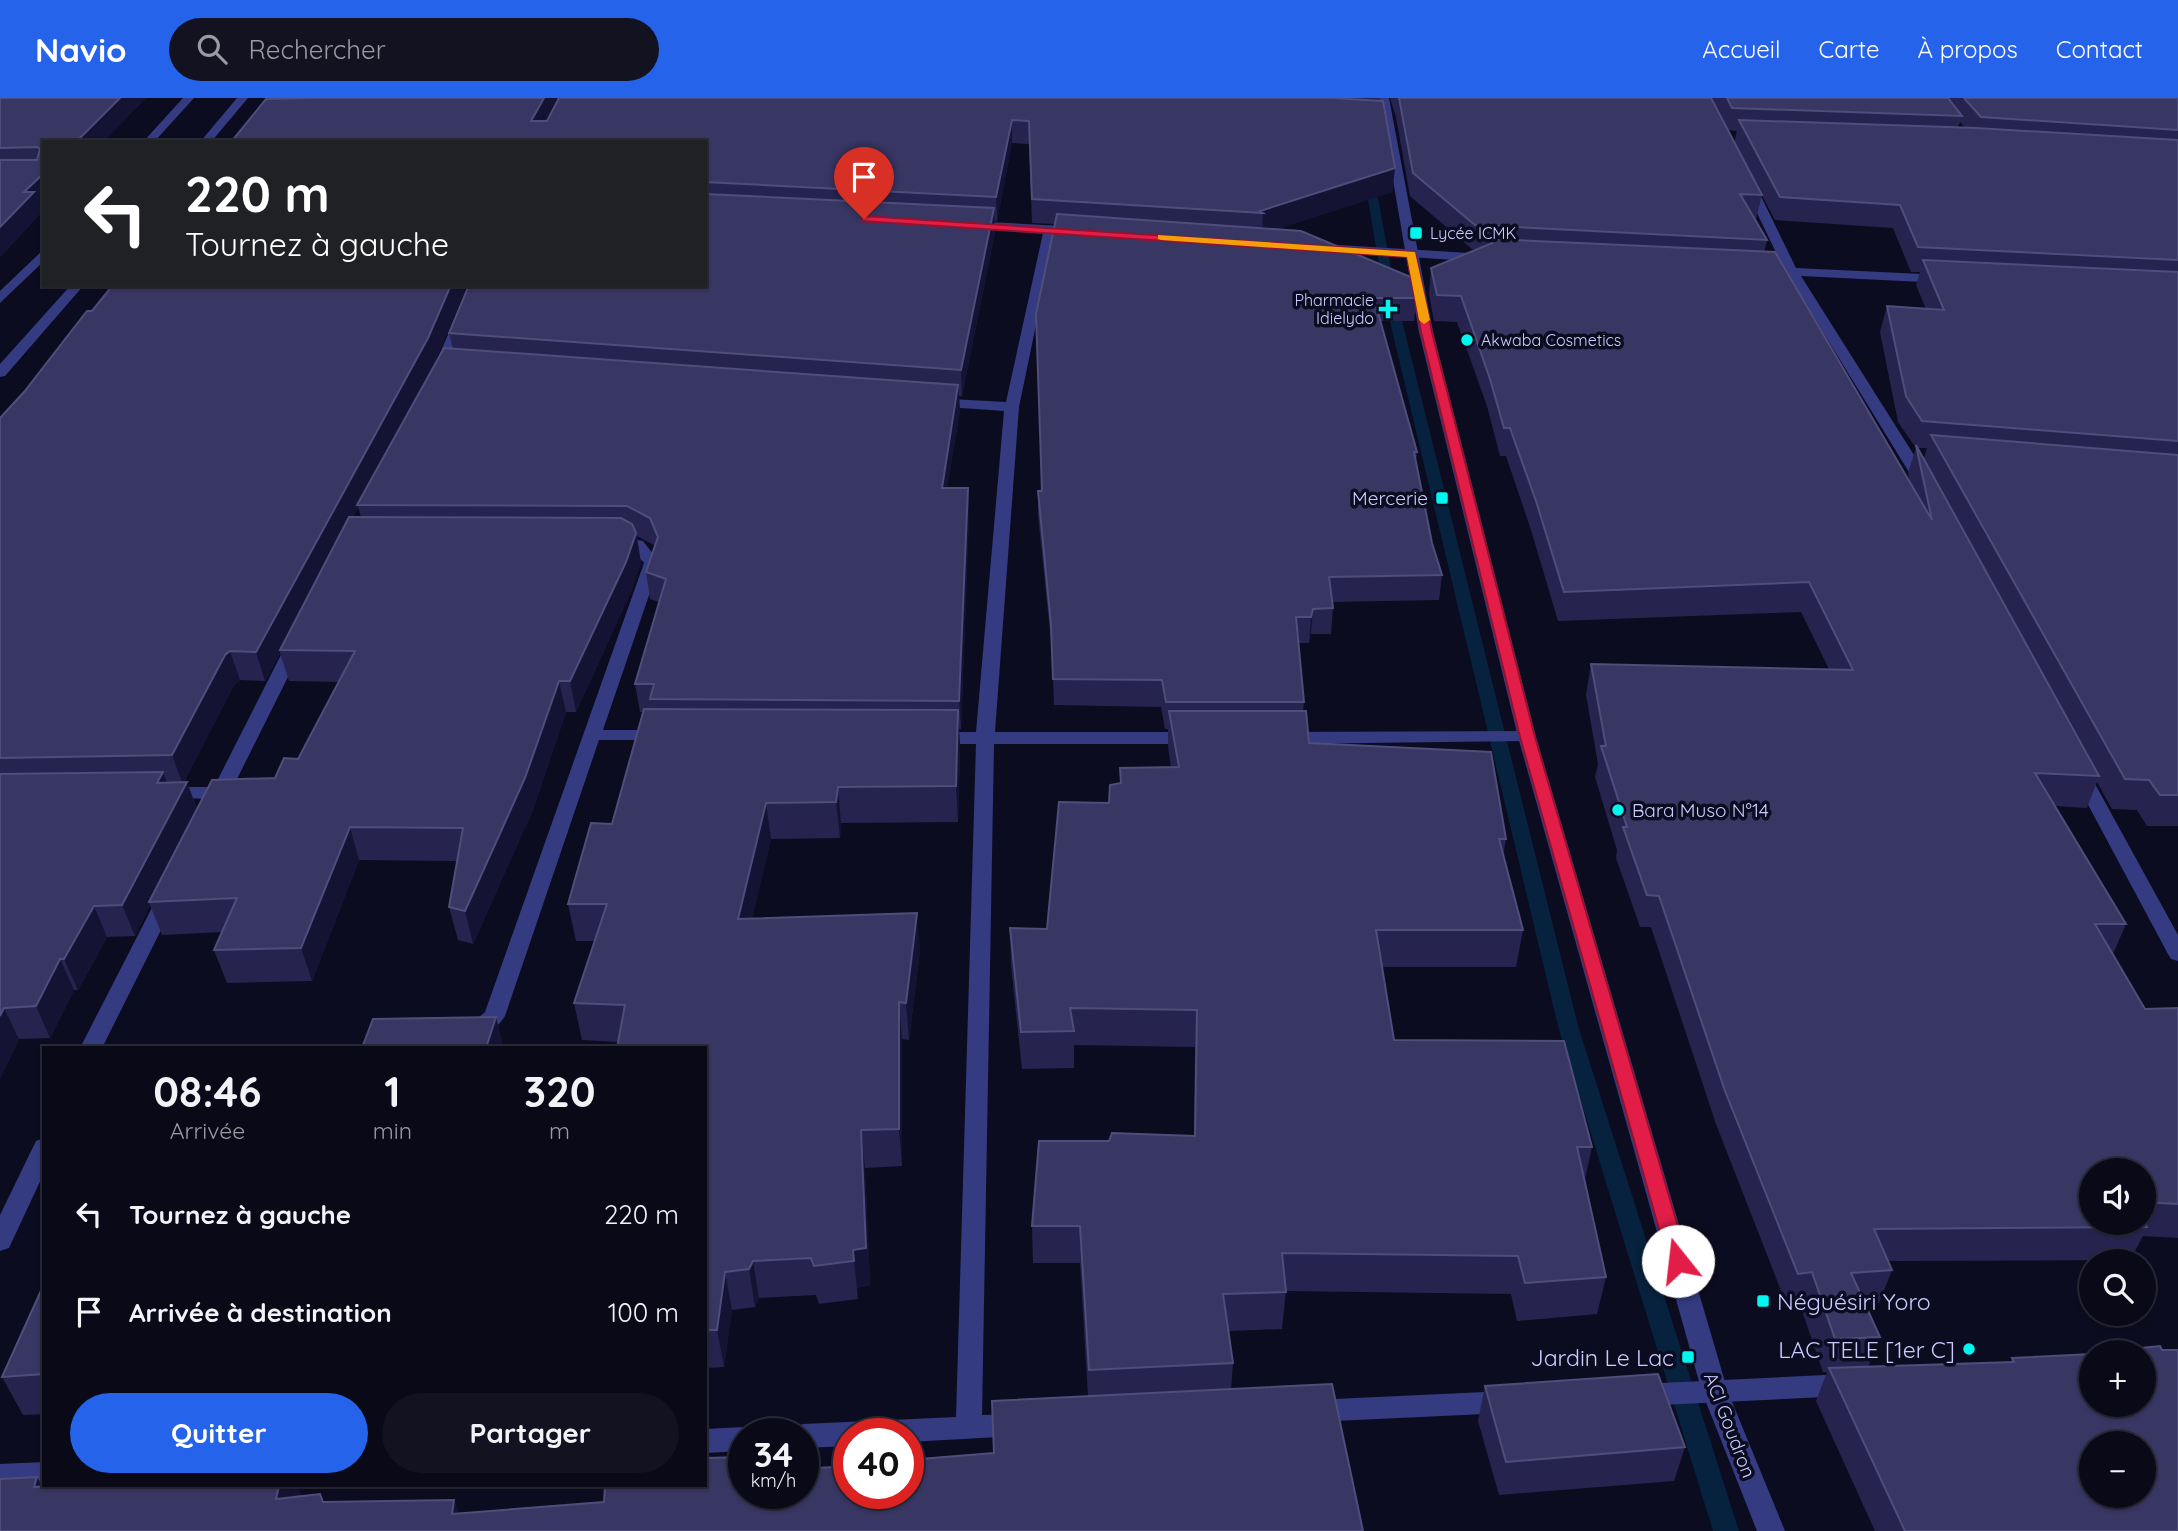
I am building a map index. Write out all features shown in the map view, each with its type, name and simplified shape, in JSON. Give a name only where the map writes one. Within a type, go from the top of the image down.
[{"type":"street","points":[[150,140],[188,98]]},
{"type":"street","points":[[207,140],[243,98]]},
{"type":"street","name":"ACI Goudron","points":[[1384,98],[1382,118],[1426,332],[1527,737],[1715,1392],[1771,1531]]},
{"type":"street","points":[[1744,173],[1792,272],[1915,455],[1934,503]]},
{"type":"street","points":[[953,224],[1091,232]]},
{"type":"street","points":[[969,1428],[985,738],[1012,407],[1050,229]]},
{"type":"street","points":[[1314,247],[1493,258]]},
{"type":"street","points":[[0,299],[42,255]]},
{"type":"street","points":[[1751,270],[1957,280]]},
{"type":"street","points":[[0,373],[76,287]]},
{"type":"street","points":[[430,388],[450,365],[475,287]]},
{"type":"street","points":[[915,400],[1012,407]]},
{"type":"street","points":[[457,1038],[470,1035],[494,1016],[652,563],[646,549],[630,540],[590,540]]},
{"type":"street","points":[[208,817],[306,624]]},
{"type":"street","points":[[592,735],[687,736]]},
{"type":"street","points":[[1263,738],[1527,737]]},
{"type":"street","points":[[917,738],[1208,738]]},
{"type":"street","points":[[2073,759],[2178,954]]},
{"type":"street","points":[[152,794],[221,793]]},
{"type":"street","points":[[92,1046],[177,878]]},
{"type":"street","points":[[0,1241],[42,1151]]},
{"type":"street","points":[[1621,1396],[1868,1384]]},
{"type":"street","points":[[1283,1413],[1527,1401]]},
{"type":"street","points":[[924,1430],[1037,1424]]},
{"type":"street","points":[[707,1441],[728,1440]]},
{"type":"street","points":[[0,1476],[42,1474]]},
{"type":"building","points":[[0,98],[120,98],[78,140],[42,140],[42,175],[24,192],[34,192],[0,227],[0,160],[37,160],[40,149],[0,148]]},
{"type":"building","points":[[544,98],[531,121],[547,121],[559,98],[1331,98],[1383,101],[1395,168],[1260,211],[1263,213],[1032,199],[1029,121],[1012,120],[996,197],[707,182],[707,140],[233,140],[266,99]]},
{"type":"building","points":[[1399,98],[1711,98],[1762,195],[1740,194],[1767,240],[1475,225],[1413,173]]},
{"type":"building","points":[[1727,98],[1948,98],[1962,116],[1732,108]]},
{"type":"building","points":[[1964,98],[2178,98],[2178,130],[1981,117]]},
{"type":"building","points":[[1739,120],[1976,128],[2178,140],[2178,260],[1918,247],[1900,205],[1780,197]]},
{"type":"building","points":[[707,194],[994,208],[961,370],[449,333],[468,287],[707,287]]},
{"type":"building","points":[[1057,214],[1301,231],[1413,278],[1417,298],[1374,298],[1417,452],[1414,452],[1432,543],[1442,575],[1329,577],[1333,608],[1313,609],[1311,617],[1296,617],[1304,702],[1166,702],[1162,680],[1053,679],[1051,625],[1038,491],[1042,491],[1036,314]]},
{"type":"building","points":[[1492,239],[1775,252],[1932,520],[1916,445],[2099,776],[2035,773],[2126,924],[2095,924],[2145,1009],[2178,1008],[2178,1204],[2156,1203],[2156,1158],[2079,1158],[2079,1227],[1874,1229],[1892,1270],[1851,1273],[1880,1337],[1835,1339],[1812,1272],[1798,1274],[1725,1091],[1659,896],[1647,895],[1623,827],[1627,827],[1601,746],[1606,746],[1591,664],[1853,670],[1809,582],[1564,592],[1536,501],[1510,428],[1504,428],[1461,296],[1437,295],[1431,268],[1495,242]]},
{"type":"building","points":[[1923,260],[2178,272],[2178,441],[1922,421],[1906,396],[1887,306],[1944,310]]},
{"type":"building","points":[[111,287],[450,287],[428,338],[256,652],[230,651],[225,655],[172,755],[0,758],[0,418],[24,392],[87,311],[92,311]]},
{"type":"building","points":[[444,348],[958,385],[942,488],[968,488],[959,701],[650,699],[654,684],[635,684],[666,579],[646,572],[658,537],[650,518],[627,506],[357,505]]},
{"type":"building","points":[[1931,435],[2178,455],[2178,795],[2160,795],[2149,780],[2125,779]]},
{"type":"building","points":[[349,517],[621,518],[632,524],[636,533],[626,562],[570,681],[559,681],[525,778],[465,911],[449,907],[463,828],[350,827],[301,948],[214,950],[237,898],[149,902],[212,780],[275,778],[284,758],[298,759],[355,651],[280,650]]},
{"type":"building","points":[[644,709],[958,710],[956,786],[838,787],[836,802],[766,803],[738,919],[917,913],[906,1003],[899,1002],[899,1129],[861,1130],[866,1248],[853,1250],[854,1261],[814,1266],[811,1258],[753,1261],[749,1269],[725,1272],[717,1330],[707,1330],[707,1046],[617,1046],[625,1005],[574,1003],[607,904],[568,904],[591,823],[612,824]]},
{"type":"building","points":[[1169,711],[1306,711],[1309,743],[1491,752],[1506,839],[1499,839],[1523,930],[1376,930],[1394,1040],[1564,1041],[1592,1147],[1577,1147],[1606,1277],[1525,1283],[1518,1256],[1282,1253],[1286,1292],[1223,1294],[1233,1363],[1089,1370],[1080,1226],[1032,1226],[1039,1141],[1109,1141],[1112,1133],[1195,1136],[1197,1010],[1070,1008],[1074,1031],[1021,1032],[1010,928],[1047,929],[1059,802],[1109,803],[1110,785],[1121,783],[1120,768],[1179,767]]},
{"type":"building","points":[[163,772],[157,783],[187,782],[122,905],[94,906],[64,959],[60,959],[36,1006],[4,1008],[0,1016],[0,774]]},
{"type":"building","points":[[496,1017],[487,1046],[363,1046],[373,1019]]},
{"type":"building","points":[[42,1288],[42,1374],[2,1377]]},
{"type":"building","points":[[2156,1346],[2160,1346],[2162,1350],[2178,1350],[2178,1531],[1905,1531],[1829,1368],[2014,1362],[2012,1358],[2079,1355],[2079,1417],[2156,1417]]},
{"type":"building","points":[[1658,1374],[1685,1447],[1506,1462],[1485,1386]]},
{"type":"building","points":[[1332,1384],[1363,1531],[0,1531],[0,1479],[37,1477],[34,1487],[279,1487],[276,1499],[320,1494],[323,1502],[454,1500],[452,1514],[604,1502],[605,1487],[707,1487],[707,1458],[728,1457],[728,1509],[819,1509],[819,1468],[833,1467],[833,1509],[924,1509],[924,1459],[994,1453],[992,1401]]},
{"type":"waterway","points":[[1369,177],[1392,305],[1568,1026],[1726,1531]]},
{"type":"slow traffic","points":[[1161,237],[1411,254],[1424,320]]},
{"type":"place","name":"Lycée ICMK","points":[[1416,233]]},
{"type":"place","name":"Pharmacie Idielydo","points":[[1388,309]]},
{"type":"place","name":"Akwaba Cosmetics","points":[[1467,340]]},
{"type":"place","name":"Mercerie","points":[[1442,498]]},
{"type":"place","name":"Bara Muso N°14","points":[[1618,810]]},
{"type":"place","name":"Néguésiri Yoro","points":[[1763,1301]]},
{"type":"place","name":"LAC TELE [1er C]","points":[[1969,1349]]},
{"type":"place","name":"Jardin Le Lac","points":[[1688,1357]]},
{"type":"route","points":[[864,219],[1411,254],[1426,332],[1527,737],[1678,1261]]}]
